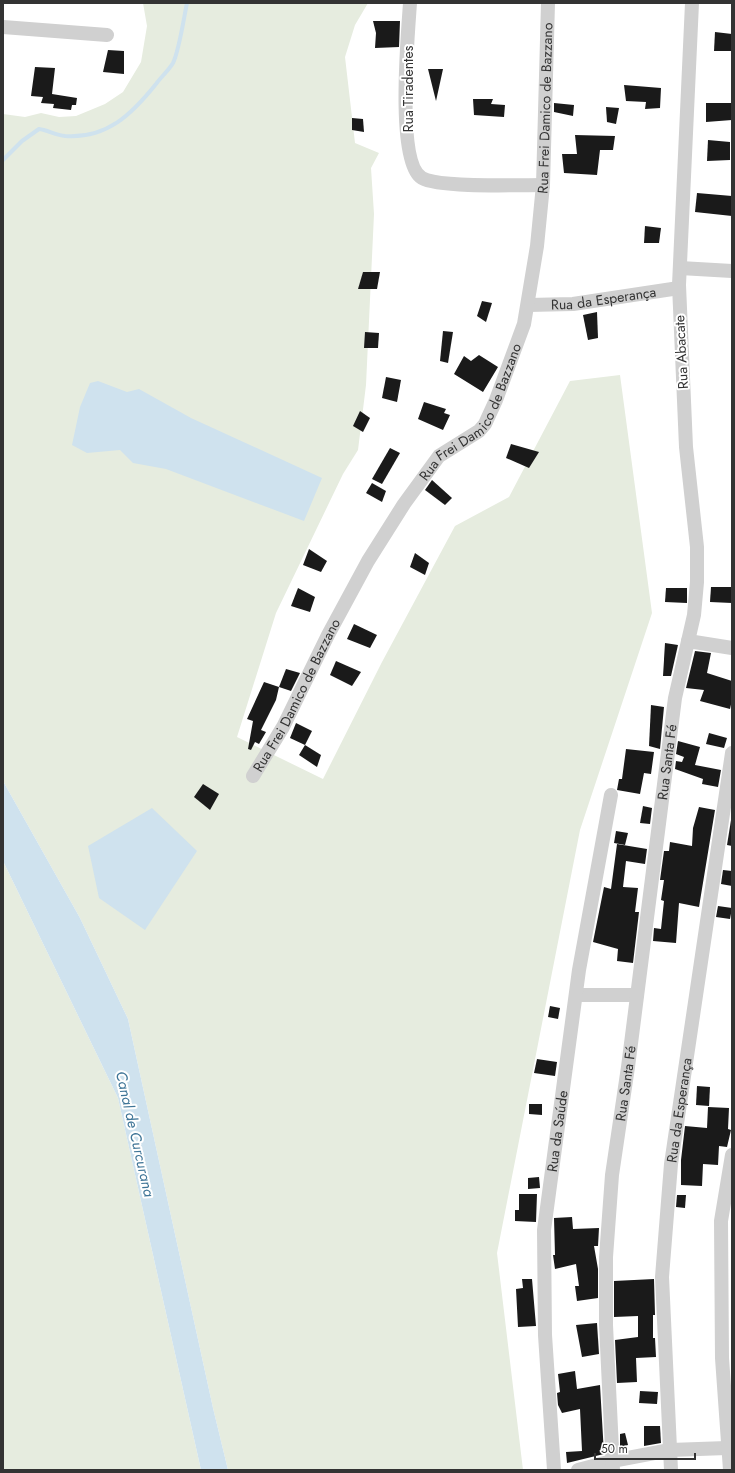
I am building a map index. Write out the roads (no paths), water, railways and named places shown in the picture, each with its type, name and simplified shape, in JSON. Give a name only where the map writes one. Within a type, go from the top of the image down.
[{"type":"street","name":"Rua Tiradentes","points":[[410,3],[405,85],[408,146],[416,173],[422,178],[430,181],[454,184],[543,185]]},
{"type":"street","name":"Rua Frei Damico de Bazzano","points":[[253,776],[283,727],[328,635],[368,561],[404,504],[439,456],[479,431],[485,424],[496,400],[522,331],[528,305],[537,246],[543,185],[548,3]]},
{"type":"street","name":"Rua Abacate","points":[[675,698],[694,615],[697,547],[686,447],[679,288],[692,3]]},
{"type":"street","points":[[3,27],[107,35]]},
{"type":"street","points":[[680,268],[732,271]]},
{"type":"street","name":"Rua da Esperança","points":[[528,305],[573,304],[679,288]]},
{"type":"street","points":[[688,641],[732,648]]},
{"type":"street","name":"Rua Santa Fé","points":[[612,1466],[606,1325],[606,1257],[612,1175],[637,995],[675,698]]},
{"type":"street","name":"Rua da Esperança","points":[[671,1470],[662,1277],[671,1164],[732,753]]},
{"type":"street","name":"Rua da Saúde","points":[[554,1470],[545,1335],[544,1230],[576,995],[611,795]]},
{"type":"street","points":[[576,995],[637,995]]},
{"type":"street","points":[[730,1470],[722,1358],[721,1221],[732,1155]]},
{"type":"street","points":[[578,1470],[612,1466],[670,1450],[728,1448]]},
{"type":"water","points":[[98,381],[127,392],[139,389],[191,418],[322,478],[304,521],[166,469],[133,463],[120,450],[87,453],[72,445],[80,407],[90,383]]},
{"type":"water","name":"Canal de Curcurana","points":[[3,781],[80,918],[128,1019],[213,1408],[228,1470],[201,1470],[118,1098],[3,861]]},
{"type":"water","points":[[152,808],[197,851],[145,930],[99,898],[88,846]]},
{"type":"waterway","points":[[3,160],[22,141],[39,129],[65,136],[80,136],[106,129],[128,114],[147,95],[173,63],[187,3]]}]
